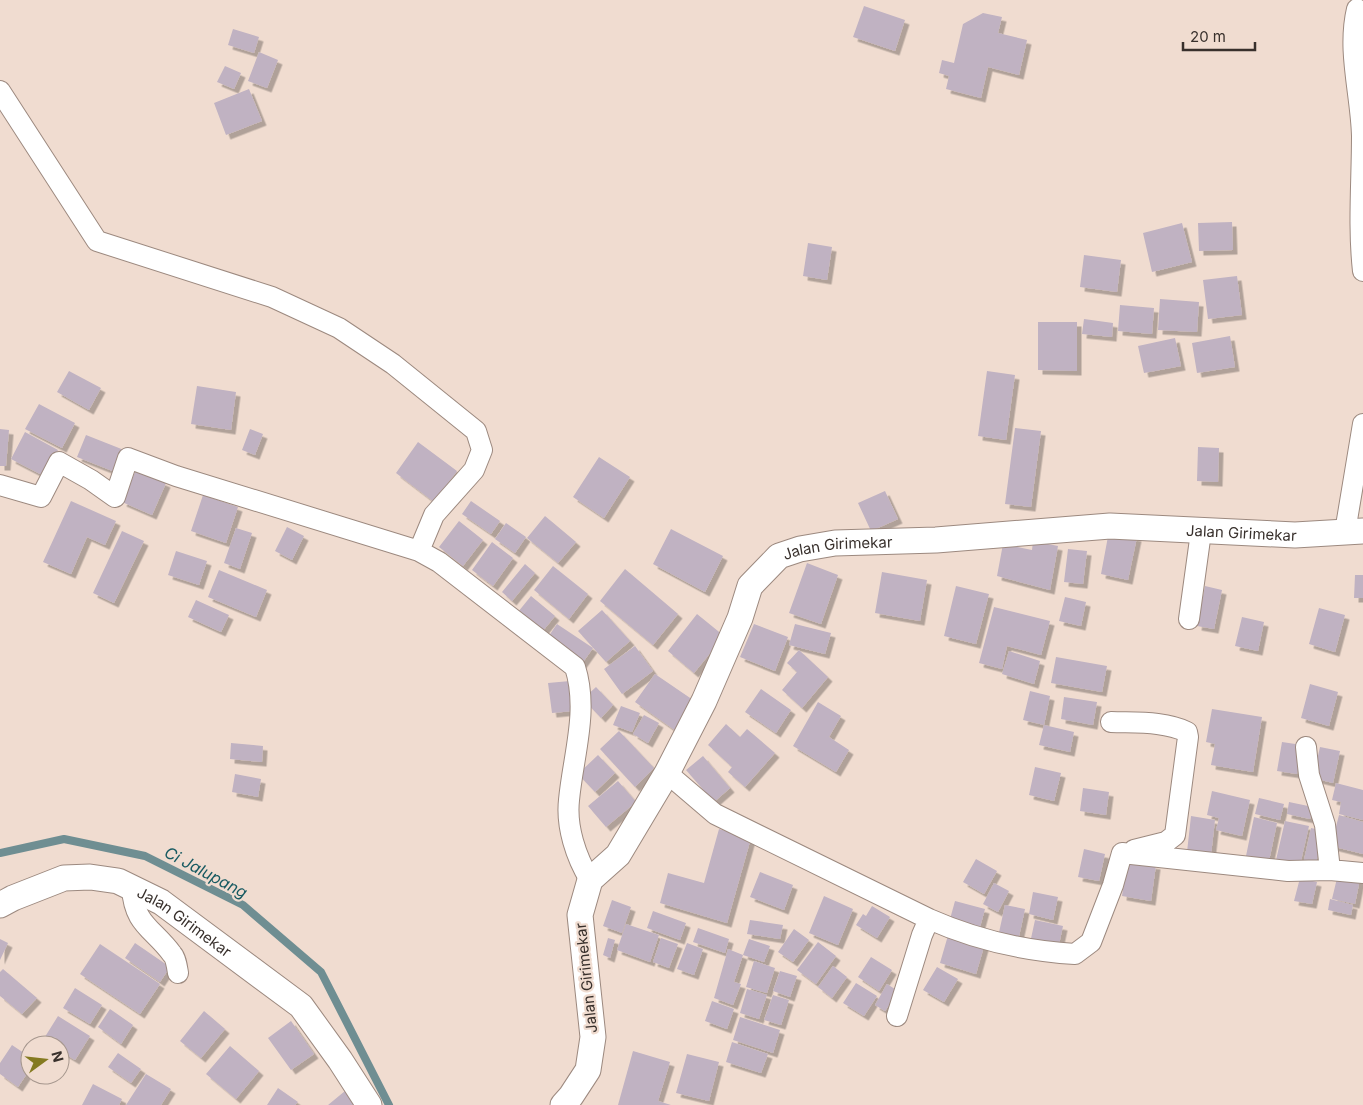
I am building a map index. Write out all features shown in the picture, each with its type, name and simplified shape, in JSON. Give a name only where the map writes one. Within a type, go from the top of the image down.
[{"type":"street","points":[[1355,5],[1352,43],[1362,134],[1360,220],[1363,271]]},
{"type":"street","points":[[0,91],[97,241],[272,297],[339,328],[393,364],[476,431],[482,450],[474,470],[434,515],[418,551]]},
{"type":"street","points":[[1354,532],[1363,424]]},
{"type":"street","points":[[0,485],[40,497],[58,462],[91,480],[115,497],[128,458],[176,476],[418,551],[439,562],[576,667],[581,693],[580,717],[568,802],[574,843],[590,880]]},
{"type":"street","name":"Jalan Girimekar","points":[[563,1105],[588,1070],[593,1037],[580,915],[590,880],[618,855],[666,773],[704,702],[740,618],[750,586],[779,556],[800,549],[835,543],[936,540],[1110,526],[1201,532],[1295,535],[1354,532]]},
{"type":"street","points":[[1189,619],[1201,532]]},
{"type":"street","points":[[1112,722],[1143,723],[1179,728],[1187,732],[1188,737],[1174,835],[1166,842],[1122,854]]},
{"type":"street","points":[[1306,747],[1309,775],[1325,825],[1330,870]]},
{"type":"street","points":[[666,773],[715,814],[929,919],[946,926],[1040,952],[1075,954],[1091,942],[1114,885],[1122,854]]},
{"type":"street","points":[[1122,854],[1288,871],[1330,870],[1363,873]]},
{"type":"street","name":"Jalan Girimekar","points":[[0,905],[64,878],[90,877],[118,880],[161,902],[301,1006],[340,1060],[369,1105]]},
{"type":"street","points":[[132,888],[133,903],[138,914],[152,934],[174,955],[178,972]]},
{"type":"street","points":[[897,1016],[929,919]]},
{"type":"building","points":[[864,6],[905,20],[895,51],[853,37]]},
{"type":"building","points":[[983,13],[1002,17],[998,33],[1027,40],[1019,75],[988,67],[981,98],[946,89],[949,76],[939,73],[942,60],[954,63],[963,24]]},
{"type":"building","points":[[233,29],[259,37],[254,53],[228,45]]},
{"type":"building","points":[[259,52],[278,60],[267,88],[248,81]]},
{"type":"building","points":[[225,66],[241,73],[234,89],[217,82]]},
{"type":"building","points":[[249,89],[262,121],[226,135],[214,103]]},
{"type":"building","points":[[1232,222],[1233,250],[1199,251],[1198,223]]},
{"type":"building","points":[[1182,223],[1192,262],[1152,272],[1143,233]]},
{"type":"building","points":[[808,243],[832,247],[827,280],[803,276]]},
{"type":"building","points":[[1084,255],[1121,260],[1117,292],[1080,287]]},
{"type":"building","points":[[1237,276],[1242,315],[1208,319],[1203,280]]},
{"type":"building","points":[[1160,299],[1199,302],[1197,332],[1158,330]]},
{"type":"building","points":[[1120,305],[1154,308],[1152,334],[1118,331]]},
{"type":"building","points":[[1084,319],[1113,323],[1112,337],[1082,334]]},
{"type":"building","points":[[1038,322],[1077,322],[1077,371],[1038,370]]},
{"type":"building","points":[[1230,336],[1235,367],[1197,373],[1192,343]]},
{"type":"building","points":[[1175,338],[1181,366],[1144,373],[1138,346]]},
{"type":"building","points":[[69,371],[101,388],[89,410],[57,392]]},
{"type":"building","points":[[987,371],[1015,375],[1006,440],[978,436]]},
{"type":"building","points":[[197,386],[236,392],[231,430],[191,424]]},
{"type":"building","points":[[39,404],[75,423],[62,448],[25,429]]},
{"type":"building","points":[[1015,428],[1041,431],[1031,507],[1005,504]]},
{"type":"building","points":[[0,429],[9,430],[6,466],[0,466]]},
{"type":"building","points":[[250,429],[263,434],[255,455],[242,450]]},
{"type":"building","points":[[25,432],[58,450],[44,476],[11,459]]},
{"type":"building","points":[[86,435],[124,450],[115,472],[77,457]]},
{"type":"building","points":[[418,442],[457,471],[434,502],[396,473]]},
{"type":"building","points":[[1198,447],[1219,448],[1218,482],[1197,481]]},
{"type":"building","points":[[599,457],[630,477],[604,518],[573,497]]},
{"type":"building","points":[[136,470],[166,483],[152,515],[122,502]]},
{"type":"building","points":[[885,491],[898,519],[871,531],[858,503]]},
{"type":"building","points":[[203,495],[238,507],[226,543],[191,531]]},
{"type":"building","points":[[71,501],[116,521],[105,545],[87,537],[71,574],[43,562]]},
{"type":"building","points":[[471,501],[500,521],[491,534],[462,514]]},
{"type":"building","points":[[545,516],[576,542],[558,563],[527,538]]},
{"type":"building","points":[[459,521],[483,540],[463,566],[439,547]]},
{"type":"building","points":[[506,523],[526,537],[515,553],[495,539]]},
{"type":"building","points":[[287,527],[304,536],[292,560],[275,551]]},
{"type":"building","points":[[236,528],[252,533],[240,569],[224,563]]},
{"type":"building","points":[[671,529],[723,556],[705,592],[653,564]]},
{"type":"building","points":[[122,531],[144,541],[114,603],[93,593]]},
{"type":"building","points":[[1109,531],[1137,537],[1128,580],[1101,574]]},
{"type":"building","points":[[1033,541],[1058,546],[1050,590],[997,576],[1003,544],[1032,550]]},
{"type":"building","points":[[492,542],[513,558],[493,586],[472,570]]},
{"type":"building","points":[[1068,549],[1087,551],[1083,584],[1064,582]]},
{"type":"building","points":[[176,551],[207,561],[199,585],[168,575]]},
{"type":"building","points":[[807,563],[838,575],[821,624],[789,613]]},
{"type":"building","points":[[525,564],[535,573],[512,601],[502,592]]},
{"type":"building","points":[[553,566],[588,594],[569,619],[534,590]]},
{"type":"building","points":[[625,569],[678,614],[653,645],[600,601]]},
{"type":"building","points":[[219,570],[267,590],[256,617],[208,597]]},
{"type":"building","points":[[882,572],[927,580],[920,621],[875,613]]},
{"type":"building","points":[[1355,575],[1363,575],[1363,598],[1354,598]]},
{"type":"building","points":[[956,586],[989,594],[976,644],[944,636]]},
{"type":"building","points":[[1205,586],[1222,590],[1214,629],[1197,626]]},
{"type":"building","points":[[531,596],[555,616],[542,632],[518,612]]},
{"type":"building","points":[[1065,597],[1086,602],[1081,626],[1059,621]]},
{"type":"building","points":[[196,600],[229,615],[221,632],[188,617]]},
{"type":"building","points":[[994,607],[1050,621],[1041,655],[1007,646],[1002,669],[979,663]]},
{"type":"building","points":[[1319,608],[1345,615],[1335,652],[1309,644]]},
{"type":"building","points":[[602,610],[630,641],[606,662],[578,631]]},
{"type":"building","points":[[697,614],[724,636],[694,673],[668,651]]},
{"type":"building","points":[[1242,617],[1264,622],[1258,651],[1235,646]]},
{"type":"building","points":[[557,624],[593,648],[581,665],[546,640]]},
{"type":"building","points":[[754,624],[788,637],[775,671],[740,657]]},
{"type":"building","points":[[795,624],[831,633],[825,654],[789,645]]},
{"type":"building","points":[[635,646],[653,671],[622,694],[604,669]]},
{"type":"building","points":[[799,650],[828,677],[802,708],[782,690],[797,672],[787,663]]},
{"type":"building","points":[[1009,651],[1040,661],[1034,684],[1002,674]]},
{"type":"building","points":[[1056,657],[1107,666],[1102,692],[1051,683]]},
{"type":"building","points":[[655,674],[696,702],[676,731],[635,702]]},
{"type":"building","points":[[570,681],[573,711],[552,713],[548,683]]},
{"type":"building","points":[[1310,684],[1338,692],[1329,726],[1301,718]]},
{"type":"building","points":[[596,687],[613,705],[601,718],[583,699]]},
{"type":"building","points":[[761,689],[791,710],[776,733],[745,712]]},
{"type":"building","points":[[1030,691],[1050,696],[1044,725],[1023,720]]},
{"type":"building","points":[[1064,697],[1097,702],[1093,725],[1061,719]]},
{"type":"building","points":[[818,702],[841,716],[829,737],[849,750],[836,772],[793,746]]},
{"type":"building","points":[[621,706],[640,713],[632,732],[613,725]]},
{"type":"building","points":[[1212,709],[1262,717],[1253,772],[1211,765],[1215,744],[1206,742]]},
{"type":"building","points":[[644,715],[659,723],[648,743],[633,734]]},
{"type":"building","points":[[726,724],[740,737],[747,729],[775,753],[745,787],[728,772],[732,767],[708,745]]},
{"type":"building","points":[[1044,725],[1074,732],[1070,752],[1039,745]]},
{"type":"building","points":[[619,731],[654,768],[635,787],[600,749]]},
{"type":"building","points":[[1282,742],[1302,745],[1297,774],[1277,771]]},
{"type":"building","points":[[231,743],[263,746],[262,762],[230,759]]},
{"type":"building","points":[[1320,747],[1340,751],[1333,783],[1313,778]]},
{"type":"building","points":[[598,755],[615,773],[595,792],[578,774]]},
{"type":"building","points":[[703,756],[730,788],[714,802],[686,770]]},
{"type":"building","points":[[1035,767],[1061,773],[1054,801],[1029,795]]},
{"type":"building","points":[[235,774],[261,779],[258,797],[232,792]]},
{"type":"building","points":[[618,781],[636,802],[606,827],[588,806]]},
{"type":"building","points":[[1336,783],[1363,790],[1363,820],[1339,814],[1341,802],[1332,800]]},
{"type":"building","points":[[1083,788],[1109,792],[1106,815],[1080,811]]},
{"type":"building","points":[[1212,791],[1250,800],[1242,836],[1216,830],[1219,818],[1207,815]]},
{"type":"building","points":[[1259,798],[1284,804],[1280,820],[1255,814]]},
{"type":"building","points":[[1289,802],[1313,807],[1310,819],[1287,814]]},
{"type":"building","points":[[1339,815],[1363,822],[1363,854],[1331,846]]},
{"type":"building","points":[[1191,816],[1215,820],[1211,855],[1187,852]]},
{"type":"building","points":[[1254,817],[1277,823],[1269,861],[1246,856]]},
{"type":"building","points":[[1285,821],[1309,826],[1300,865],[1276,860]]},
{"type":"building","points":[[1311,828],[1324,831],[1316,863],[1304,860]]},
{"type":"building","points":[[719,829],[751,838],[727,923],[660,903],[668,873],[704,883]]},
{"type":"building","points":[[1084,849],[1105,854],[1099,881],[1078,877]]},
{"type":"building","points":[[976,859],[997,871],[984,894],[963,882]]},
{"type":"building","points":[[1127,861],[1156,865],[1151,901],[1122,896]]},
{"type":"building","points":[[760,872],[793,885],[784,910],[750,897]]},
{"type":"building","points":[[1338,874],[1360,879],[1355,904],[1332,899]]},
{"type":"building","points":[[1300,878],[1317,882],[1312,904],[1294,901]]},
{"type":"building","points":[[994,883],[1009,891],[998,912],[983,904]]},
{"type":"building","points":[[1033,892],[1058,897],[1053,920],[1029,914]]},
{"type":"building","points":[[824,896],[853,909],[838,945],[809,933]]},
{"type":"building","points":[[1330,899],[1353,905],[1351,915],[1328,910]]},
{"type":"building","points":[[612,900],[631,907],[622,933],[603,926]]},
{"type":"building","points":[[955,901],[985,909],[980,927],[950,919]]},
{"type":"building","points":[[1005,905],[1025,909],[1018,941],[998,937]]},
{"type":"building","points":[[872,906],[890,917],[877,938],[856,925],[863,914],[866,916]]},
{"type":"building","points":[[653,911],[686,923],[680,940],[647,928]]},
{"type":"building","points":[[750,920],[783,925],[780,939],[747,934]]},
{"type":"building","points":[[1035,920],[1063,926],[1058,949],[1030,943]]},
{"type":"building","points":[[626,924],[659,935],[650,962],[617,950]]},
{"type":"building","points":[[698,928],[729,939],[725,953],[693,942]]},
{"type":"building","points":[[794,929],[809,940],[793,962],[778,952]]},
{"type":"building","points":[[949,932],[985,943],[976,974],[940,963]]},
{"type":"building","points":[[608,938],[615,940],[610,958],[603,955]]},
{"type":"building","points":[[661,938],[678,944],[669,968],[653,962]]},
{"type":"building","points":[[0,939],[8,943],[0,960]]},
{"type":"building","points":[[749,939],[770,946],[764,962],[743,955]]},
{"type":"building","points":[[818,942],[836,956],[816,984],[797,970]]},
{"type":"building","points":[[135,943],[170,967],[160,982],[125,958]]},
{"type":"building","points":[[687,943],[703,949],[694,975],[677,969]]},
{"type":"building","points":[[100,944],[160,984],[140,1014],[80,974]]},
{"type":"building","points":[[728,949],[743,955],[734,982],[741,984],[733,1005],[714,998]]},
{"type":"building","points":[[871,957],[892,970],[879,991],[858,977]]},
{"type":"building","points":[[754,961],[775,968],[767,993],[746,987]]},
{"type":"building","points":[[833,966],[847,977],[832,998],[818,987]]},
{"type":"building","points":[[937,967],[958,979],[944,1002],[923,990]]},
{"type":"building","points":[[3,969],[37,998],[22,1014],[0,996],[0,972]]},
{"type":"building","points":[[780,971],[797,976],[790,997],[773,991]]},
{"type":"building","points":[[856,983],[877,996],[864,1016],[843,1003]]},
{"type":"building","points":[[887,984],[898,991],[885,1011],[875,1005]]},
{"type":"building","points":[[75,988],[102,1005],[90,1024],[63,1008]]},
{"type":"building","points":[[747,989],[767,995],[759,1019],[740,1013]]},
{"type":"building","points":[[773,995],[789,1000],[781,1025],[764,1020]]},
{"type":"building","points":[[712,1001],[734,1009],[727,1029],[705,1021]]},
{"type":"building","points":[[110,1009],[133,1025],[121,1044],[98,1027]]},
{"type":"building","points":[[204,1011],[225,1029],[201,1058],[180,1041]]},
{"type":"building","points":[[58,1016],[90,1036],[75,1060],[70,1057],[70,1035],[46,1035]]},
{"type":"building","points":[[740,1017],[780,1030],[773,1053],[733,1040]]},
{"type":"building","points":[[291,1021],[314,1054],[291,1070],[268,1038]]},
{"type":"building","points":[[732,1042],[768,1054],[761,1073],[726,1062]]},
{"type":"building","points":[[12,1045],[20,1050],[20,1084],[18,1087],[0,1074],[0,1063]]},
{"type":"building","points":[[230,1046],[259,1071],[236,1099],[206,1074]]},
{"type":"building","points":[[633,1051],[670,1062],[658,1101],[671,1105],[618,1105]]},
{"type":"building","points":[[118,1053],[141,1069],[131,1083],[108,1067]]},
{"type":"building","points":[[687,1054],[719,1062],[709,1101],[676,1093]]},
{"type":"building","points":[[146,1074],[171,1089],[161,1105],[126,1105]]},
{"type":"building","points":[[93,1084],[122,1099],[119,1105],[82,1105]]},
{"type":"building","points":[[278,1088],[298,1102],[295,1105],[267,1105]]},
{"type":"building","points":[[345,1091],[356,1105],[328,1105]]},
{"type":"waterway","name":"Ci Jalupang","points":[[0,853],[64,839],[145,856],[243,905],[321,972],[389,1105]]}]
